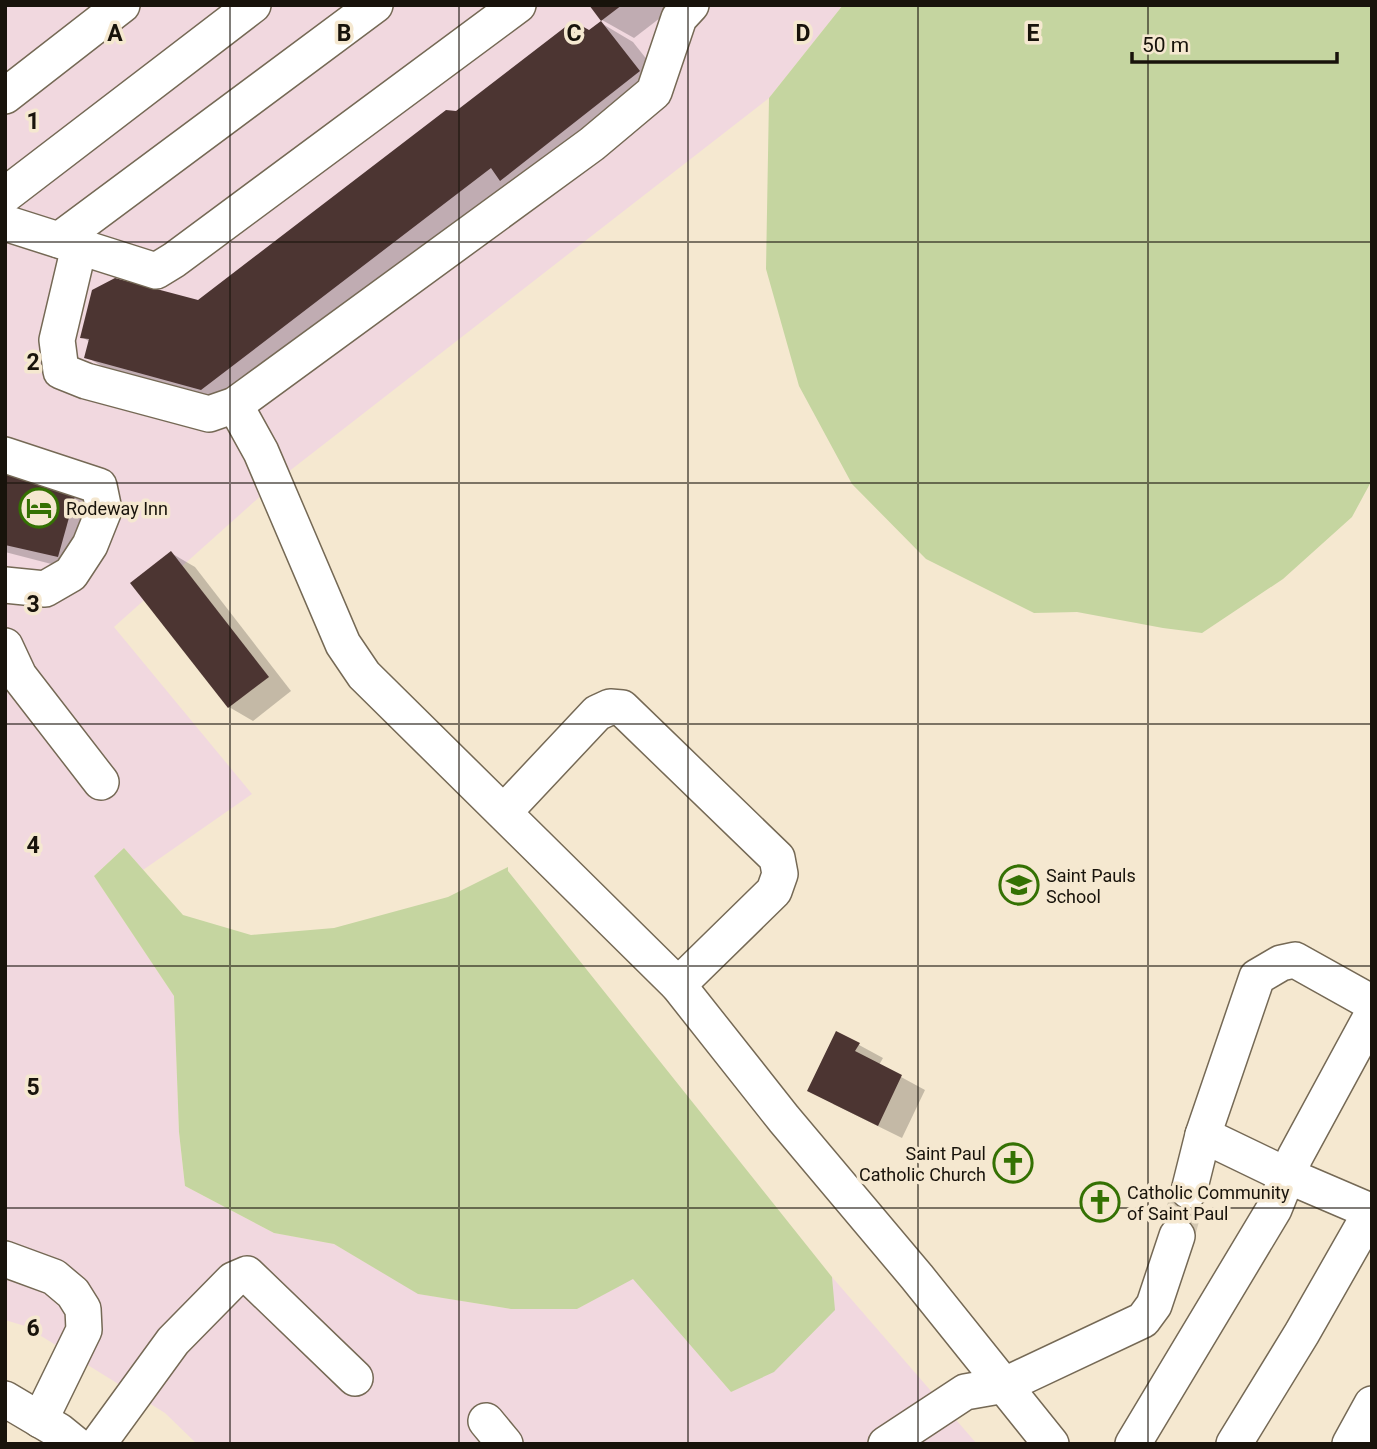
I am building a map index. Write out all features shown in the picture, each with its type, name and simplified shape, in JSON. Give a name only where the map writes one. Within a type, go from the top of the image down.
[{"type":"street","points":[[5,96],[121,5]]},
{"type":"street","points":[[5,195],[253,5]]},
{"type":"street","points":[[375,5],[69,244],[57,340],[61,372],[209,414],[235,405],[592,144],[654,92],[679,18],[691,5]]},
{"type":"street","points":[[5,223],[156,271],[518,5]]},
{"type":"street","points":[[235,405],[261,452],[343,644],[364,675],[678,985],[784,1119],[1051,1444]]},
{"type":"street","points":[[5,455],[99,486],[104,510],[90,545],[71,574],[45,589],[5,585]]},
{"type":"street","points":[[5,646],[19,676],[101,782]]},
{"type":"street","points":[[505,812],[597,713],[610,707],[622,708],[777,858],[780,874],[774,891],[678,985]]},
{"type":"street","points":[[1189,1191],[1203,1135],[1257,977],[1281,963],[1296,960],[1372,1003]]},
{"type":"street","points":[[1133,1444],[1273,1209],[1286,1175],[1372,1015]]},
{"type":"street","points":[[1203,1135],[1286,1175],[1370,1206],[1302,1333],[1234,1444]]},
{"type":"street","points":[[910,1438],[965,1392],[1005,1385],[1143,1320],[1154,1305],[1177,1236]]},
{"type":"street","points":[[5,1259],[54,1277],[73,1293],[83,1309],[84,1330],[40,1420]]},
{"type":"street","points":[[98,1444],[173,1341],[233,1280],[247,1274],[355,1378]]},
{"type":"street","points":[[5,1399],[75,1444]]},
{"type":"street","points":[[1350,1444],[1372,1404]]},
{"type":"shaded area","points":[[5,5],[843,5],[769,98],[283,476],[114,627],[252,794],[143,870],[124,848],[94,876],[174,996],[179,1132],[185,1186],[274,1233],[334,1244],[419,1294],[511,1309],[577,1309],[633,1278],[731,1392],[834,1310],[832,1277],[977,1444],[197,1444],[165,1413],[25,1326],[5,1320]]},
{"type":"green space","points":[[843,5],[1372,5],[1372,480],[1352,517],[1283,579],[1202,633],[1077,612],[1034,613],[926,559],[852,484],[799,386],[766,269],[769,98]]},
{"type":"green space","points":[[124,848],[183,915],[251,935],[334,928],[448,897],[508,867],[508,871],[832,1277],[835,1310],[774,1372],[731,1392],[633,1279],[577,1309],[511,1309],[418,1294],[334,1244],[274,1233],[185,1186],[179,1132],[174,996],[94,876]]},
{"type":"building","points":[[589,5],[622,5],[601,21]]},
{"type":"building","points":[[573,21],[589,30],[601,21],[640,71],[500,181],[491,168],[201,390],[84,358],[89,339],[80,338],[92,290],[115,278],[198,300],[446,110],[456,111]]},
{"type":"building","name":"Rodeway Inn","points":[[5,470],[77,489],[58,557],[5,545]]},
{"type":"building","points":[[171,551],[269,677],[228,708],[130,583]]},
{"type":"building","points":[[836,1031],[860,1043],[855,1051],[902,1075],[878,1126],[807,1091]]},
{"type":"tunnel","points":[[1177,1236],[1189,1191]]},
{"type":"place","name":"Rodeway Inn","points":[[39,508]]},
{"type":"place","name":"Saint Pauls School","points":[[1019,885]]},
{"type":"place","name":"Saint Paul Catholic Church","points":[[1013,1163]]},
{"type":"place","name":"Catholic Community of Saint Paul","points":[[1100,1202]]}]
